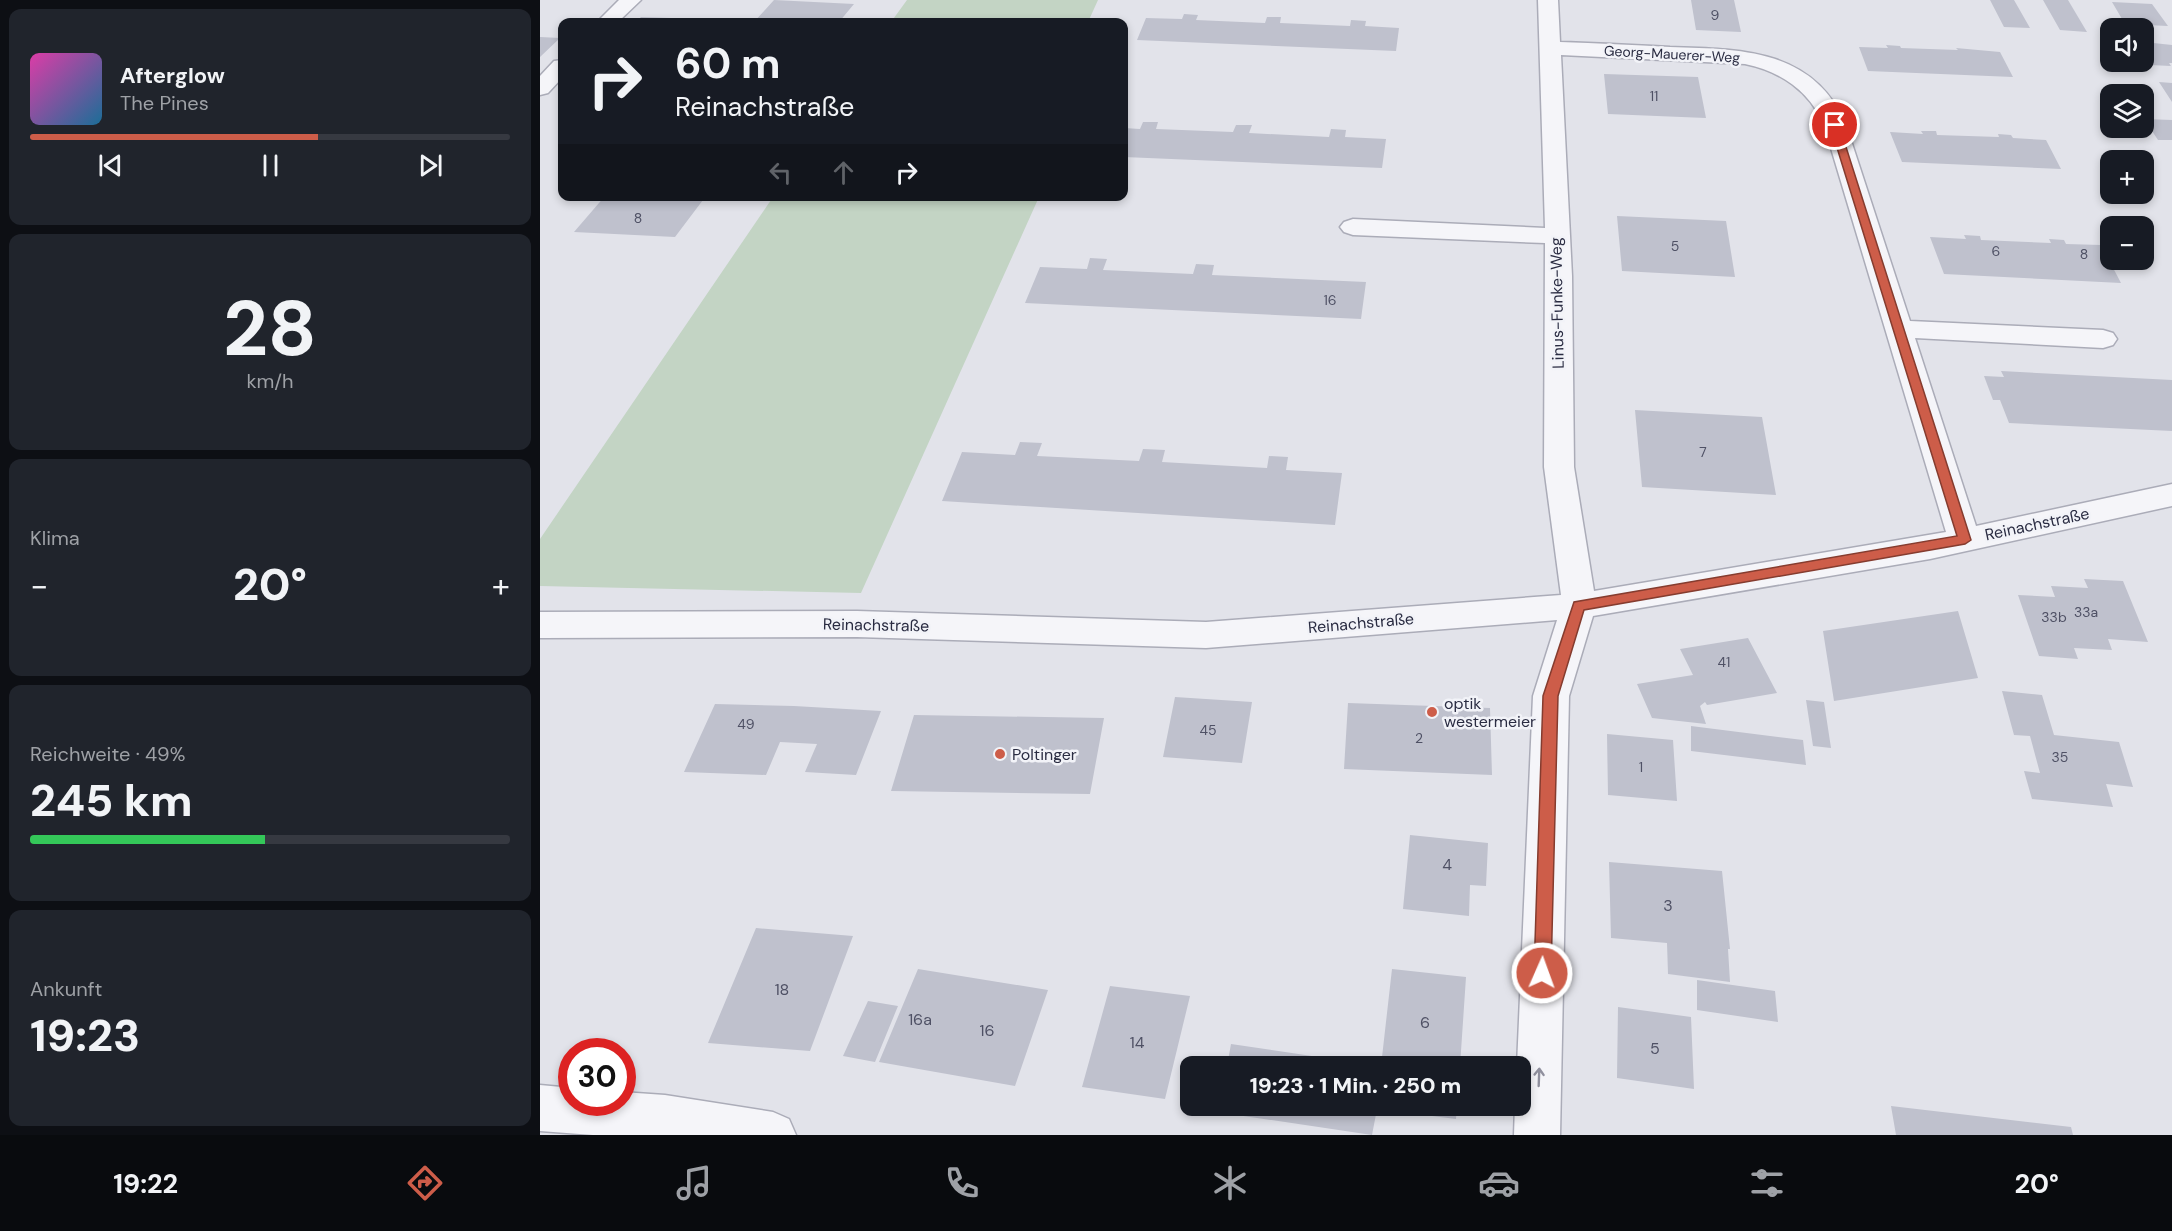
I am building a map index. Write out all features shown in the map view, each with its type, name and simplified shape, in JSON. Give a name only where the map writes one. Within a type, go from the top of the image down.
[{"type":"street","points":[[611,18],[630,0]]},
{"type":"street","name":"Linus-Funke-Weg","points":[[1548,0],[1556,236],[1559,467],[1579,606]]},
{"type":"street","name":"Georg-Mauerer-Weg","points":[[1550,48],[1719,55],[1754,60],[1786,70],[1808,84],[1830,112],[1965,540]]},
{"type":"street","points":[[540,88],[558,70]]},
{"type":"street","points":[[1353,226],[1556,236]]},
{"type":"street","points":[[1899,329],[2103,339]]},
{"type":"street","name":"Reinachstraße","points":[[540,625],[857,624],[1206,635],[1579,606],[1965,540],[2172,495]]},
{"type":"street","points":[[1538,1135],[1551,696],[1579,606]]},
{"type":"street","points":[[540,1108],[665,1118],[773,1135]]},
{"type":"green space","points":[[907,0],[1098,0],[1090,18],[894,18]]},
{"type":"green space","points":[[770,201],[1037,201],[861,593],[540,586],[540,539]]},
{"type":"building","points":[[774,0],[854,4],[842,18],[758,18]]},
{"type":"building","points":[[1691,0],[1734,0],[1741,32],[1696,30]]},
{"type":"building","points":[[1990,0],[2014,0],[2030,28],[2004,27]]},
{"type":"building","points":[[2043,0],[2068,0],[2087,32],[2060,30]]},
{"type":"building","points":[[2112,2],[2152,4],[2168,26],[2154,25],[2154,18],[2121,18]]},
{"type":"building","points":[[1184,14],[1198,15],[1196,20],[1265,23],[1267,17],[1281,17],[1280,23],[1350,26],[1351,20],[1366,21],[1365,26],[1399,28],[1396,51],[1137,40],[1146,18],[1182,19]]},
{"type":"building","points":[[540,37],[558,38],[558,40],[540,57]]},
{"type":"building","points":[[2154,43],[2172,45],[2172,63],[2169,63],[2171,66],[2154,65]]},
{"type":"building","points":[[1886,45],[1901,48],[1958,50],[1956,48],[2000,52],[2013,77],[1868,71],[1859,47],[1888,48]]},
{"type":"building","points":[[1604,74],[1698,77],[1706,118],[1608,114]]},
{"type":"building","points":[[2159,82],[2172,83],[2172,102]]},
{"type":"building","points":[[2154,119],[2172,120],[2172,140],[2158,140],[2154,134]]},
{"type":"building","points":[[1143,122],[1158,122],[1156,129],[1233,132],[1236,125],[1252,125],[1249,133],[1329,137],[1331,129],[1346,130],[1345,137],[1386,139],[1382,168],[1128,157],[1128,128],[1140,129]]},
{"type":"building","points":[[1921,131],[1936,131],[1937,135],[1999,137],[1998,134],[2011,135],[2013,138],[2046,140],[2061,169],[1902,162],[1890,132],[1923,134]]},
{"type":"building","points":[[601,201],[702,201],[675,237],[574,232]]},
{"type":"building","points":[[1617,216],[1726,221],[1735,277],[1622,271]]},
{"type":"building","points":[[1964,235],[1980,236],[1981,240],[2051,243],[2049,239],[2064,240],[2066,244],[2100,245],[2100,270],[2114,270],[2121,283],[1944,274],[1930,237],[1966,239]]},
{"type":"building","points":[[1090,258],[1107,259],[1103,270],[1193,274],[1196,264],[1214,265],[1212,275],[1366,282],[1361,319],[1025,303],[1040,267],[1087,269]]},
{"type":"building","points":[[2001,371],[2172,380],[2172,431],[2009,423],[2000,400],[1993,400],[1984,376],[2004,377]]},
{"type":"building","points":[[1635,410],[1762,417],[1776,495],[1642,487]]},
{"type":"building","points":[[1020,442],[1042,443],[1037,456],[1139,461],[1143,449],[1165,450],[1162,462],[1267,468],[1269,456],[1288,457],[1286,470],[1342,473],[1335,525],[942,501],[962,452],[1015,455]]},
{"type":"building","points":[[2084,579],[2123,581],[2148,642],[2108,639],[2112,650],[2074,648],[2078,659],[2039,656],[2018,595],[2055,597],[2051,586],[2088,588]]},
{"type":"building","points":[[1958,611],[1978,678],[1834,701],[1823,631]]},
{"type":"building","points":[[1748,638],[1777,693],[1707,705],[1705,702],[1700,706],[1706,724],[1652,718],[1637,684],[1693,675],[1680,649]]},
{"type":"building","points":[[2002,691],[2042,695],[2054,735],[2119,742],[2133,787],[2106,784],[2113,807],[2032,799],[2024,771],[2040,773],[2030,736],[2014,735]]},
{"type":"building","points":[[1175,697],[1252,702],[1242,763],[1163,757]]},
{"type":"building","points":[[1806,700],[1824,702],[1831,748],[1813,746]]},
{"type":"building","points":[[1348,703],[1490,708],[1492,775],[1344,769]]},
{"type":"building","points":[[715,704],[881,711],[856,775],[805,772],[817,744],[780,742],[766,775],[684,772]]},
{"type":"building","name":"Poltinger","points":[[914,715],[1104,718],[1090,794],[891,791]]},
{"type":"building","points":[[1691,726],[1803,740],[1806,765],[1691,751]]},
{"type":"building","points":[[1607,734],[1673,740],[1677,801],[1608,795]]},
{"type":"building","points":[[1410,835],[1488,843],[1486,886],[1470,885],[1469,916],[1403,909]]},
{"type":"building","points":[[1609,862],[1722,871],[1730,949],[1728,949],[1730,982],[1668,974],[1667,943],[1611,938]]},
{"type":"building","points":[[756,928],[853,936],[810,1051],[708,1043]]},
{"type":"building","points":[[918,969],[1048,990],[1015,1086],[879,1062]]},
{"type":"building","points":[[1392,969],[1466,977],[1461,1056],[1382,1056]]},
{"type":"building","points":[[1697,980],[1775,991],[1778,1022],[1697,1010]]},
{"type":"building","points":[[1110,986],[1190,996],[1165,1099],[1082,1087]]},
{"type":"building","points":[[868,1001],[898,1006],[875,1062],[843,1056]]},
{"type":"building","points":[[1618,1007],[1691,1017],[1694,1089],[1617,1078]]},
{"type":"building","points":[[1231,1044],[1312,1056],[1229,1056]]},
{"type":"building","points":[[1891,1106],[2071,1127],[2073,1135],[1896,1135]]},
{"type":"building","points":[[1244,1116],[1376,1116],[1372,1135]]},
{"type":"building","points":[[1432,1116],[1456,1116],[1456,1119]]},
{"type":"place","name":"optik westermeier","points":[[1432,712]]},
{"type":"place","name":"Poltinger","points":[[1000,754]]},
{"type":"route","points":[[1542,973],[1551,696],[1579,606],[1965,540],[1835,125]]}]
